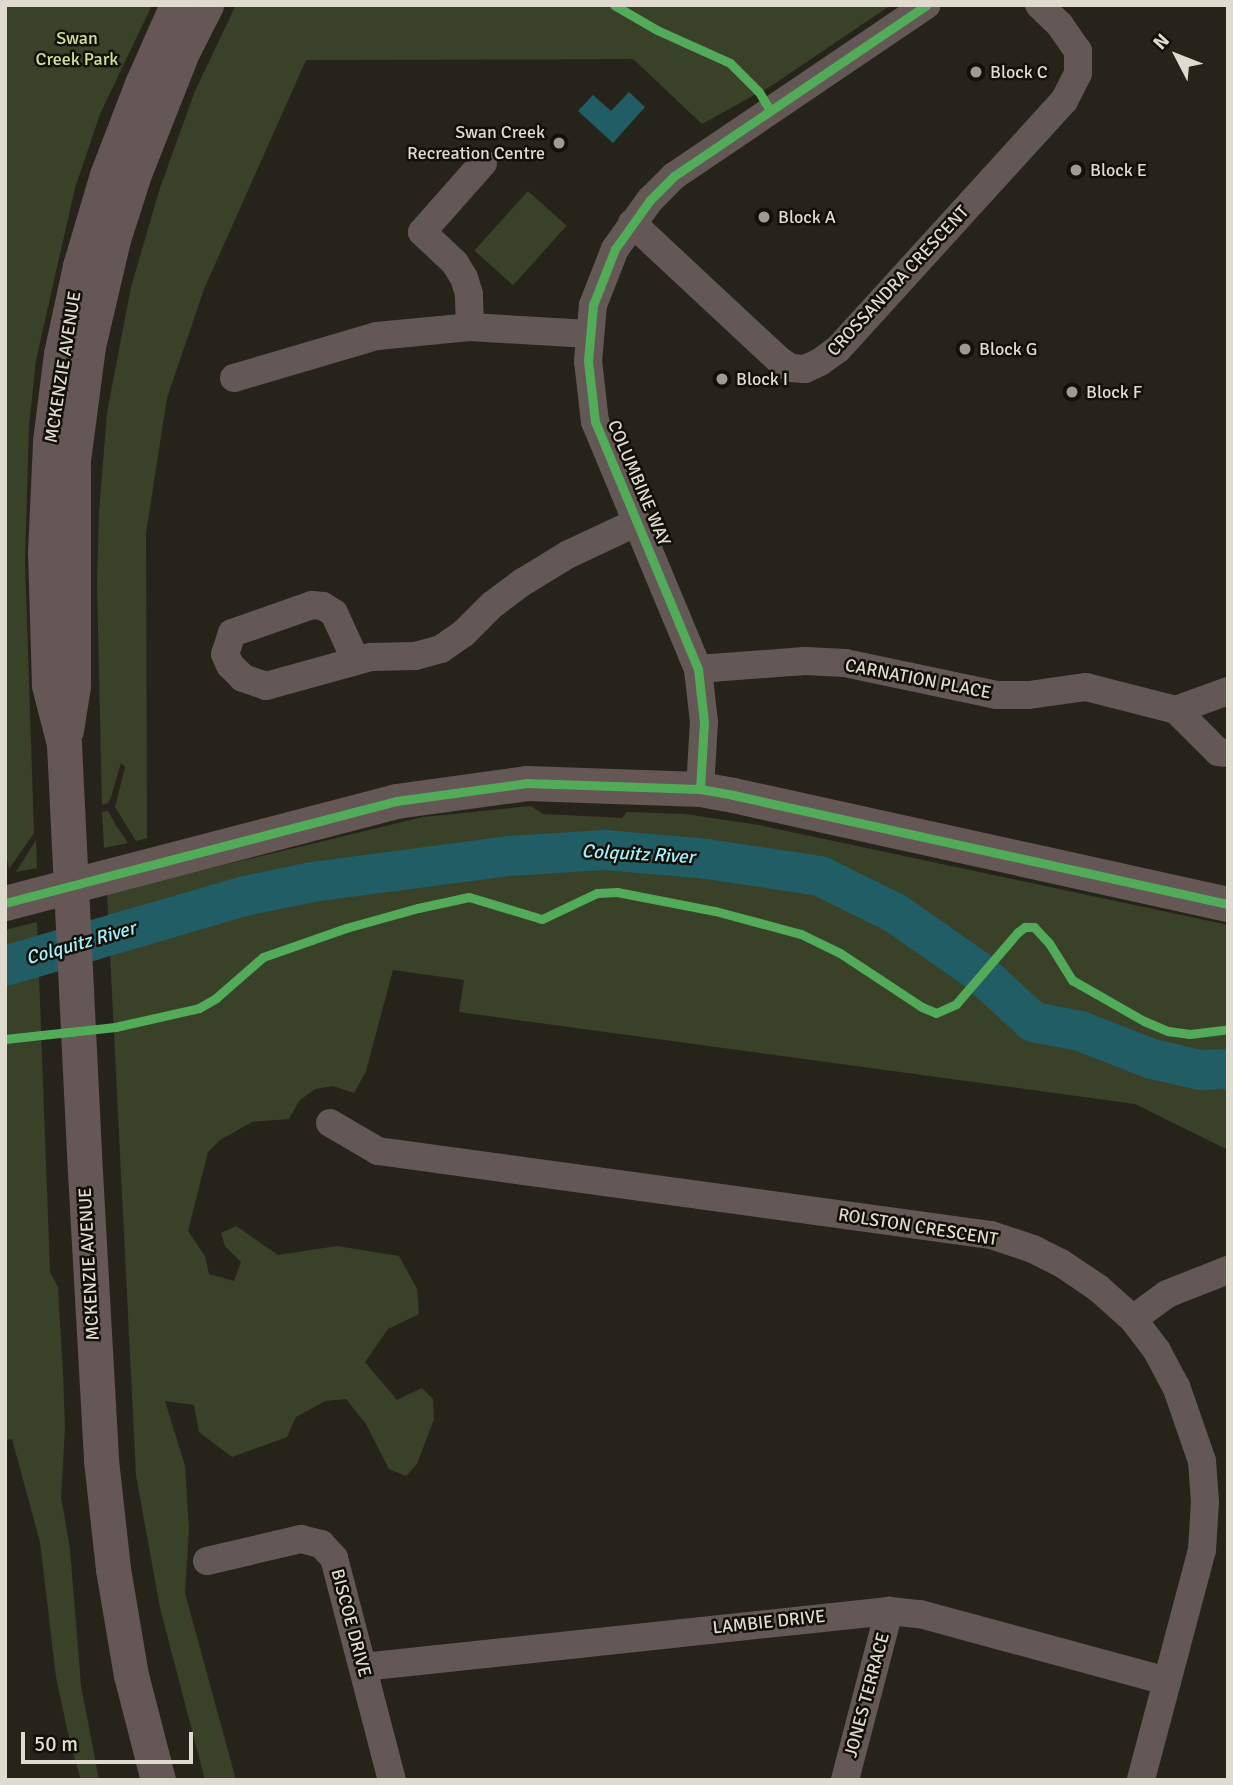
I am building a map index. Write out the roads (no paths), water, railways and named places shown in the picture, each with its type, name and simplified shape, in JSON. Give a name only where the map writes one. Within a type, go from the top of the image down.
[{"type":"main road","name":"MCKENZIE AVENUE","points":[[158,1780],[131,1675],[113,1569],[101,1460],[64,744],[49,685],[45,553],[50,441],[61,354],[80,266],[107,175],[142,84],[177,5]]},
{"type":"main road","name":"MCKENZIE AVENUE","points":[[64,744],[73,686],[73,460],[88,346],[113,239],[135,171],[168,85],[206,5]]},
{"type":"main road","points":[[5,903],[396,801],[527,783],[700,789],[1228,904]]},
{"type":"street","name":"COLUMBINE WAY","points":[[700,789],[704,722],[698,669],[689,640],[595,422],[588,386],[589,334],[603,275],[632,223],[674,177],[928,5]]},
{"type":"street","name":"CROSSANDRA CRESCENT","points":[[632,223],[779,360],[792,368],[805,369],[820,362],[838,349],[1064,101],[1078,73],[1077,51],[1060,25],[1039,5]]},
{"type":"street","points":[[470,327],[469,294],[464,278],[455,263],[422,232],[484,163]]},
{"type":"street","points":[[234,378],[377,335],[470,327],[589,334]]},
{"type":"street","points":[[356,661],[371,657],[415,656],[441,649],[464,633],[492,605],[523,582],[567,555],[636,522]]},
{"type":"street","name":"CARNATION PLACE","points":[[698,669],[805,661],[845,663],[997,695],[1029,695],[1086,687],[1176,710]]},
{"type":"street","points":[[1228,691],[1176,710],[1218,752],[1228,754]]},
{"type":"street","name":"ROLSTON CRESCENT","points":[[330,1123],[378,1151],[991,1235],[1061,1263],[1098,1288],[1133,1320],[1176,1386],[1202,1461],[1205,1502],[1202,1550],[1141,1780]]},
{"type":"street","points":[[1133,1320],[1167,1294],[1228,1270]]},
{"type":"street","name":"BISCOE DRIVE","points":[[207,1561],[301,1539],[321,1544],[334,1558],[392,1780]]},
{"type":"street","name":"LAMBIE DRIVE","points":[[363,1667],[408,1659],[889,1611],[920,1614],[1167,1681]]},
{"type":"street","name":"JONES TERRACE","points":[[845,1780],[889,1611]]},
{"type":"water","points":[[629,92],[645,107],[613,143],[578,111],[593,95],[611,111]]},
{"type":"waterway","name":"Colquitz River","points":[[5,966],[245,896],[312,882],[509,856],[605,850],[707,859],[820,876],[895,913],[978,971],[1033,1022],[1080,1031],[1152,1059],[1201,1070],[1228,1069]]},
{"type":"place","name":"Block C","points":[[976,72]]},
{"type":"place","name":"Swan Creek Recreation Centre","points":[[559,143]]},
{"type":"place","name":"Block E","points":[[1076,170]]},
{"type":"place","name":"Block A","points":[[764,217]]},
{"type":"place","name":"Block G","points":[[965,349]]},
{"type":"place","name":"Block I","points":[[722,379]]},
{"type":"place","name":"Block F","points":[[1072,392]]},
{"type":"park label","name":"Swan Creek Park","points":[[77,49]]}]
